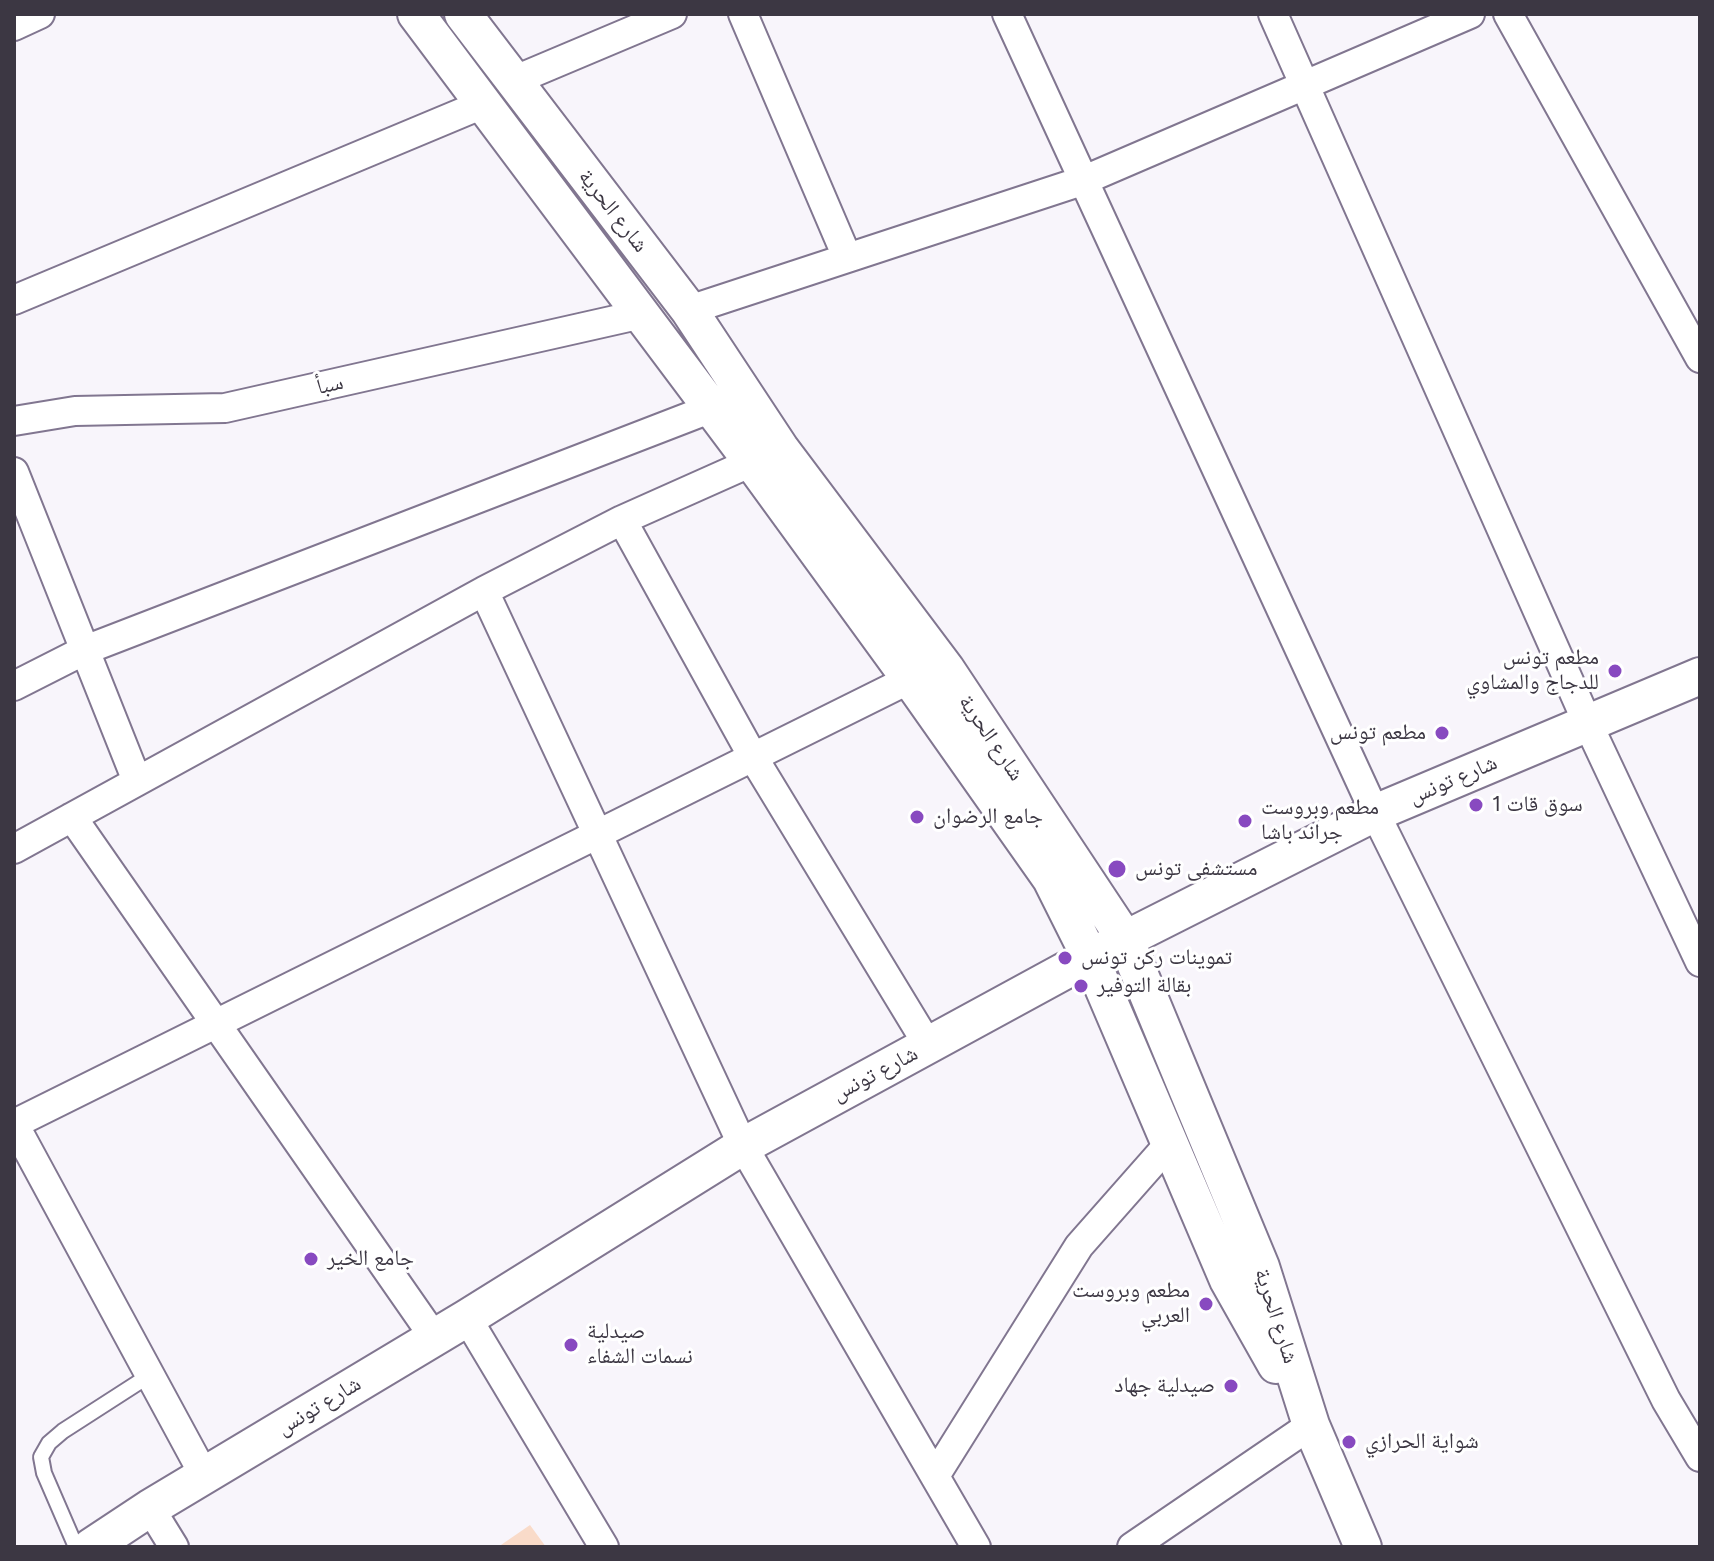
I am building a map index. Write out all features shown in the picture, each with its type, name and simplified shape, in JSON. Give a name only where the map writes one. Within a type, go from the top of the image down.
[{"type":"street","points":[[14,26],[40,14]]},
{"type":"street","points":[[416,14],[752,462],[1051,879],[1090,957],[1228,1280],[1311,1425],[1132,1547]]},
{"type":"street","name":"شارع الحرية","points":[[463,14],[689,310],[780,448],[946,669],[1125,939],[1261,1267],[1311,1425],[1363,1547]]},
{"type":"street","points":[[513,81],[672,14]]},
{"type":"street","points":[[743,14],[847,257]]},
{"type":"street","points":[[1007,14],[1375,813],[1666,1400],[1700,1457]]},
{"type":"street","points":[[1273,14],[1588,724],[1700,962]]},
{"type":"street","points":[[689,310],[1082,181],[1470,14]]},
{"type":"street","points":[[1508,14],[1700,358]]},
{"type":"street","points":[[14,300],[483,104]]},
{"type":"street","name":"سبأ","points":[[14,421],[75,411],[225,408],[642,314]]},
{"type":"street","points":[[14,686],[85,650],[712,408]]},
{"type":"street","points":[[14,849],[484,591],[622,520],[752,462]]},
{"type":"street","points":[[14,472],[137,781]]},
{"type":"street","points":[[622,520],[753,757],[928,1045]]},
{"type":"street","points":[[484,591],[743,1146],[976,1547]]},
{"type":"street","name":"شارع تونس","points":[[91,1547],[743,1146],[1090,957],[1375,813],[1700,676]]},
{"type":"street","points":[[204,1475],[14,1124],[910,679]]},
{"type":"street","points":[[72,817],[434,1337]]},
{"type":"street","points":[[935,1476],[1079,1246],[1169,1144]]},
{"type":"street","points":[[467,1318],[604,1547]]},
{"type":"street","points":[[150,1508],[174,1547]]},
{"type":"lane","points":[[76,1547],[44,1473],[41,1457],[49,1443],[63,1431],[150,1375]]},
{"type":"building","points":[[530,1525],[546,1547],[498,1547]]},
{"type":"place","name":"مطعم تونس للدجاج والمشاوي","points":[[1615,671]]},
{"type":"place","name":"مطعم تونس","points":[[1442,733]]},
{"type":"place","name":"سوق قات 1","points":[[1476,805]]},
{"type":"place","name":"جامع الرضوان","points":[[917,817]]},
{"type":"place","name":"مطعم وبروست جراند باشا","points":[[1245,821]]},
{"type":"place","name":"مستشفى تونس","points":[[1117,869]]},
{"type":"place","name":"تموينات ركن تونس","points":[[1065,958]]},
{"type":"place","name":"بقالة التوفير","points":[[1081,986]]},
{"type":"place","name":"جامع الخير","points":[[311,1259]]},
{"type":"place","name":"مطعم وبروست العربي","points":[[1206,1304]]},
{"type":"place","name":"صيدلية نسمات الشفاء","points":[[571,1345]]},
{"type":"place","name":"صيدلية جهاد","points":[[1231,1386]]},
{"type":"place","name":"شواية الحرازي","points":[[1349,1442]]}]
